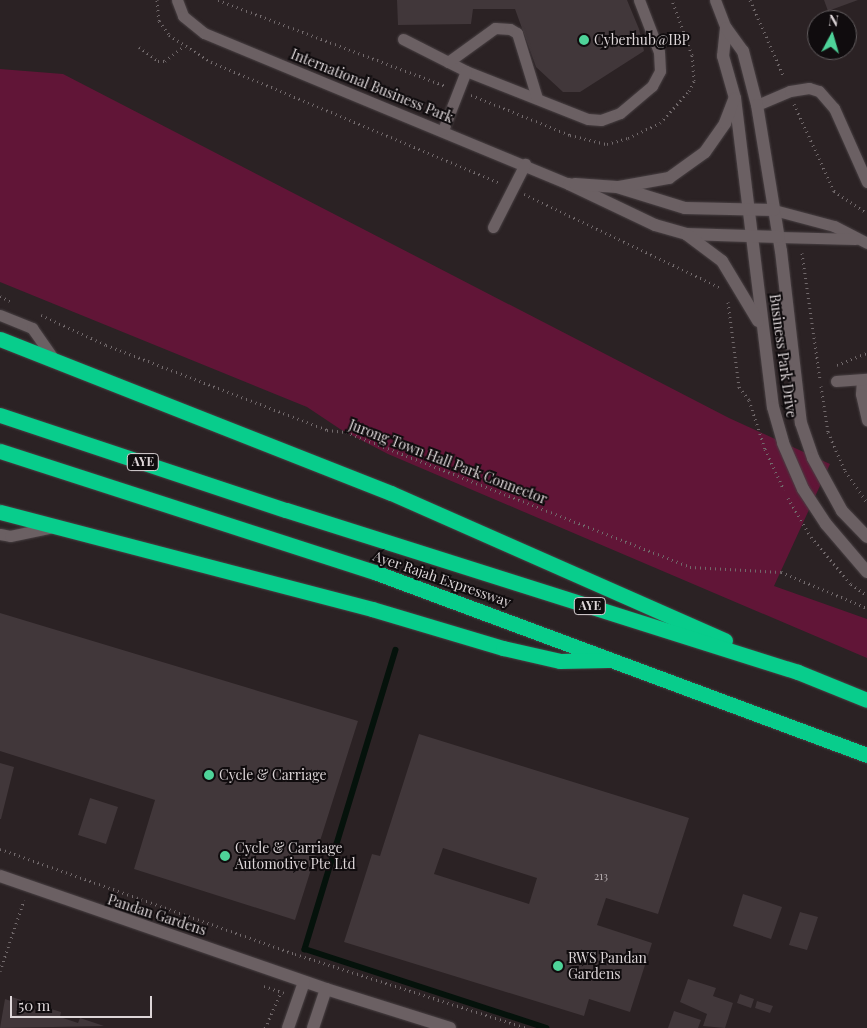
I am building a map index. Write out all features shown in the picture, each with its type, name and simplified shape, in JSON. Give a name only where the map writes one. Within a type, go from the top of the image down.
[{"type":"highway","points":[[0,339],[391,493],[798,672]]},
{"type":"highway","name":"Ayer Rajah Expressway","points":[[0,414],[286,510],[798,672],[867,700]]},
{"type":"highway","name":"Ayer Rajah Expressway","points":[[0,451],[377,573],[523,624],[609,660],[867,754]]},
{"type":"highway","points":[[0,512],[372,609],[503,648],[560,661],[609,660]]},
{"type":"street","points":[[726,28],[723,56],[735,98],[748,208]]},
{"type":"street","points":[[726,28],[743,51],[757,105],[774,210]]},
{"type":"street","points":[[617,187],[669,178],[705,152],[725,123],[735,98]]},
{"type":"street","name":"International Business Park","points":[[569,184],[617,187],[684,208],[774,210]]},
{"type":"street","name":"International Business Park","points":[[569,184],[655,225],[686,234],[779,237]]},
{"type":"street","name":"Business Park Drive","points":[[748,208],[773,407],[783,443],[803,489],[826,524],[867,572]]},
{"type":"street","name":"Business Park Drive","points":[[774,210],[779,237],[801,423],[813,458],[842,511],[867,537]]},
{"type":"street","points":[[686,234],[722,261],[748,299],[762,330]]},
{"type":"street","name":"Pandan Gardens","points":[[0,876],[304,982],[450,1028]]},
{"type":"street","points":[[288,1028],[304,982]]},
{"type":"street","points":[[313,1028],[326,989]]},
{"type":"lane","name":"International Business Park","points":[[177,0],[183,16],[204,32],[525,164],[569,184]]},
{"type":"lane","points":[[403,38],[466,71],[588,119],[601,120],[620,113],[652,86],[660,71],[659,52],[639,0]]},
{"type":"lane","points":[[715,0],[726,28]]},
{"type":"lane","points":[[448,62],[495,28],[510,29],[517,33],[537,98]]},
{"type":"lane","points":[[443,130],[466,71]]},
{"type":"lane","points":[[757,105],[790,91],[809,88],[827,97],[867,182]]},
{"type":"lane","points":[[493,227],[525,164]]},
{"type":"lane","points":[[774,210],[834,226],[862,241]]},
{"type":"lane","points":[[779,237],[862,241]]},
{"type":"lane","points":[[0,315],[32,328],[54,360]]},
{"type":"lane","points":[[836,381],[864,379],[861,394],[867,420]]},
{"type":"lane","points":[[0,534],[10,536],[57,526]]},
{"type":"path","points":[[157,0],[159,21],[183,47],[241,76],[513,188],[722,288]]},
{"type":"path","points":[[218,0],[458,91]]},
{"type":"path","points":[[750,0],[790,91],[799,121],[834,192],[867,213]]},
{"type":"path","points":[[139,46],[158,61],[165,61],[183,47]]},
{"type":"path","points":[[810,250],[802,251],[828,432],[845,471],[867,502]]},
{"type":"path","points":[[726,295],[739,387],[747,396],[753,413]]},
{"type":"path","points":[[0,296],[18,304]]},
{"type":"path","name":"Jurong Town Hall Park Connector","points":[[36,312],[116,348],[327,430],[346,432],[690,567],[781,572],[867,608]]},
{"type":"path","points":[[0,849],[295,954],[527,1028]]},
{"type":"path","points":[[0,971],[28,886]]},
{"type":"path","points":[[265,1028],[288,976]]},
{"type":"shaded area","points":[[0,69],[63,74],[729,418],[830,464],[774,586],[867,619],[867,658],[388,454],[340,429],[307,407],[0,282]]},
{"type":"building","name":"Cyberhub@IBP","points":[[397,0],[627,0],[639,29],[644,51],[580,92],[563,92],[536,67],[515,9],[473,9],[471,24],[398,25]]},
{"type":"building","points":[[824,0],[858,0],[831,10],[828,10]]},
{"type":"building","name":"Cycle & Carriage","points":[[0,613],[358,721],[295,920],[134,869],[155,800],[0,751]]},
{"type":"building","points":[[419,734],[689,818],[658,914],[606,898],[597,925],[652,943],[630,1012],[589,999],[584,1016],[344,942],[372,854],[380,856]],"holes":[[[443,848],[537,878],[529,904],[434,874]]]},
{"type":"building","points":[[0,763],[14,767],[1,819],[0,819]]},
{"type":"building","points":[[90,798],[118,807],[106,844],[78,835]]},
{"type":"building","points":[[743,894],[782,907],[771,939],[733,926]]},
{"type":"building","points":[[800,912],[818,917],[807,950],[789,945]]},
{"type":"building","points":[[688,979],[716,988],[713,996],[733,1003],[725,1028],[703,1026],[707,1014],[680,1002]]},
{"type":"building","points":[[740,994],[754,999],[751,1008],[737,1003]]},
{"type":"building","points":[[12,997],[24,1001],[23,1005],[36,1010],[38,1005],[61,1012],[60,1017],[78,1023],[80,1018],[104,1026],[0,1028],[5,999],[11,1001]]},
{"type":"building","points":[[757,1001],[773,1006],[770,1013],[755,1008]]},
{"type":"building","points":[[674,1011],[701,1020],[698,1028],[668,1028]]},
{"type":"waterway","points":[[396,650],[305,949],[546,1028]]},
{"type":"place","name":"Cyberhub@IBP","points":[[584,40]]},
{"type":"place","name":"Cycle & Carriage","points":[[209,775]]},
{"type":"place","name":"Cycle & Carriage Automotive Pte Ltd","points":[[225,856]]},
{"type":"place","name":"RWS Pandan Gardens","points":[[558,966]]}]
